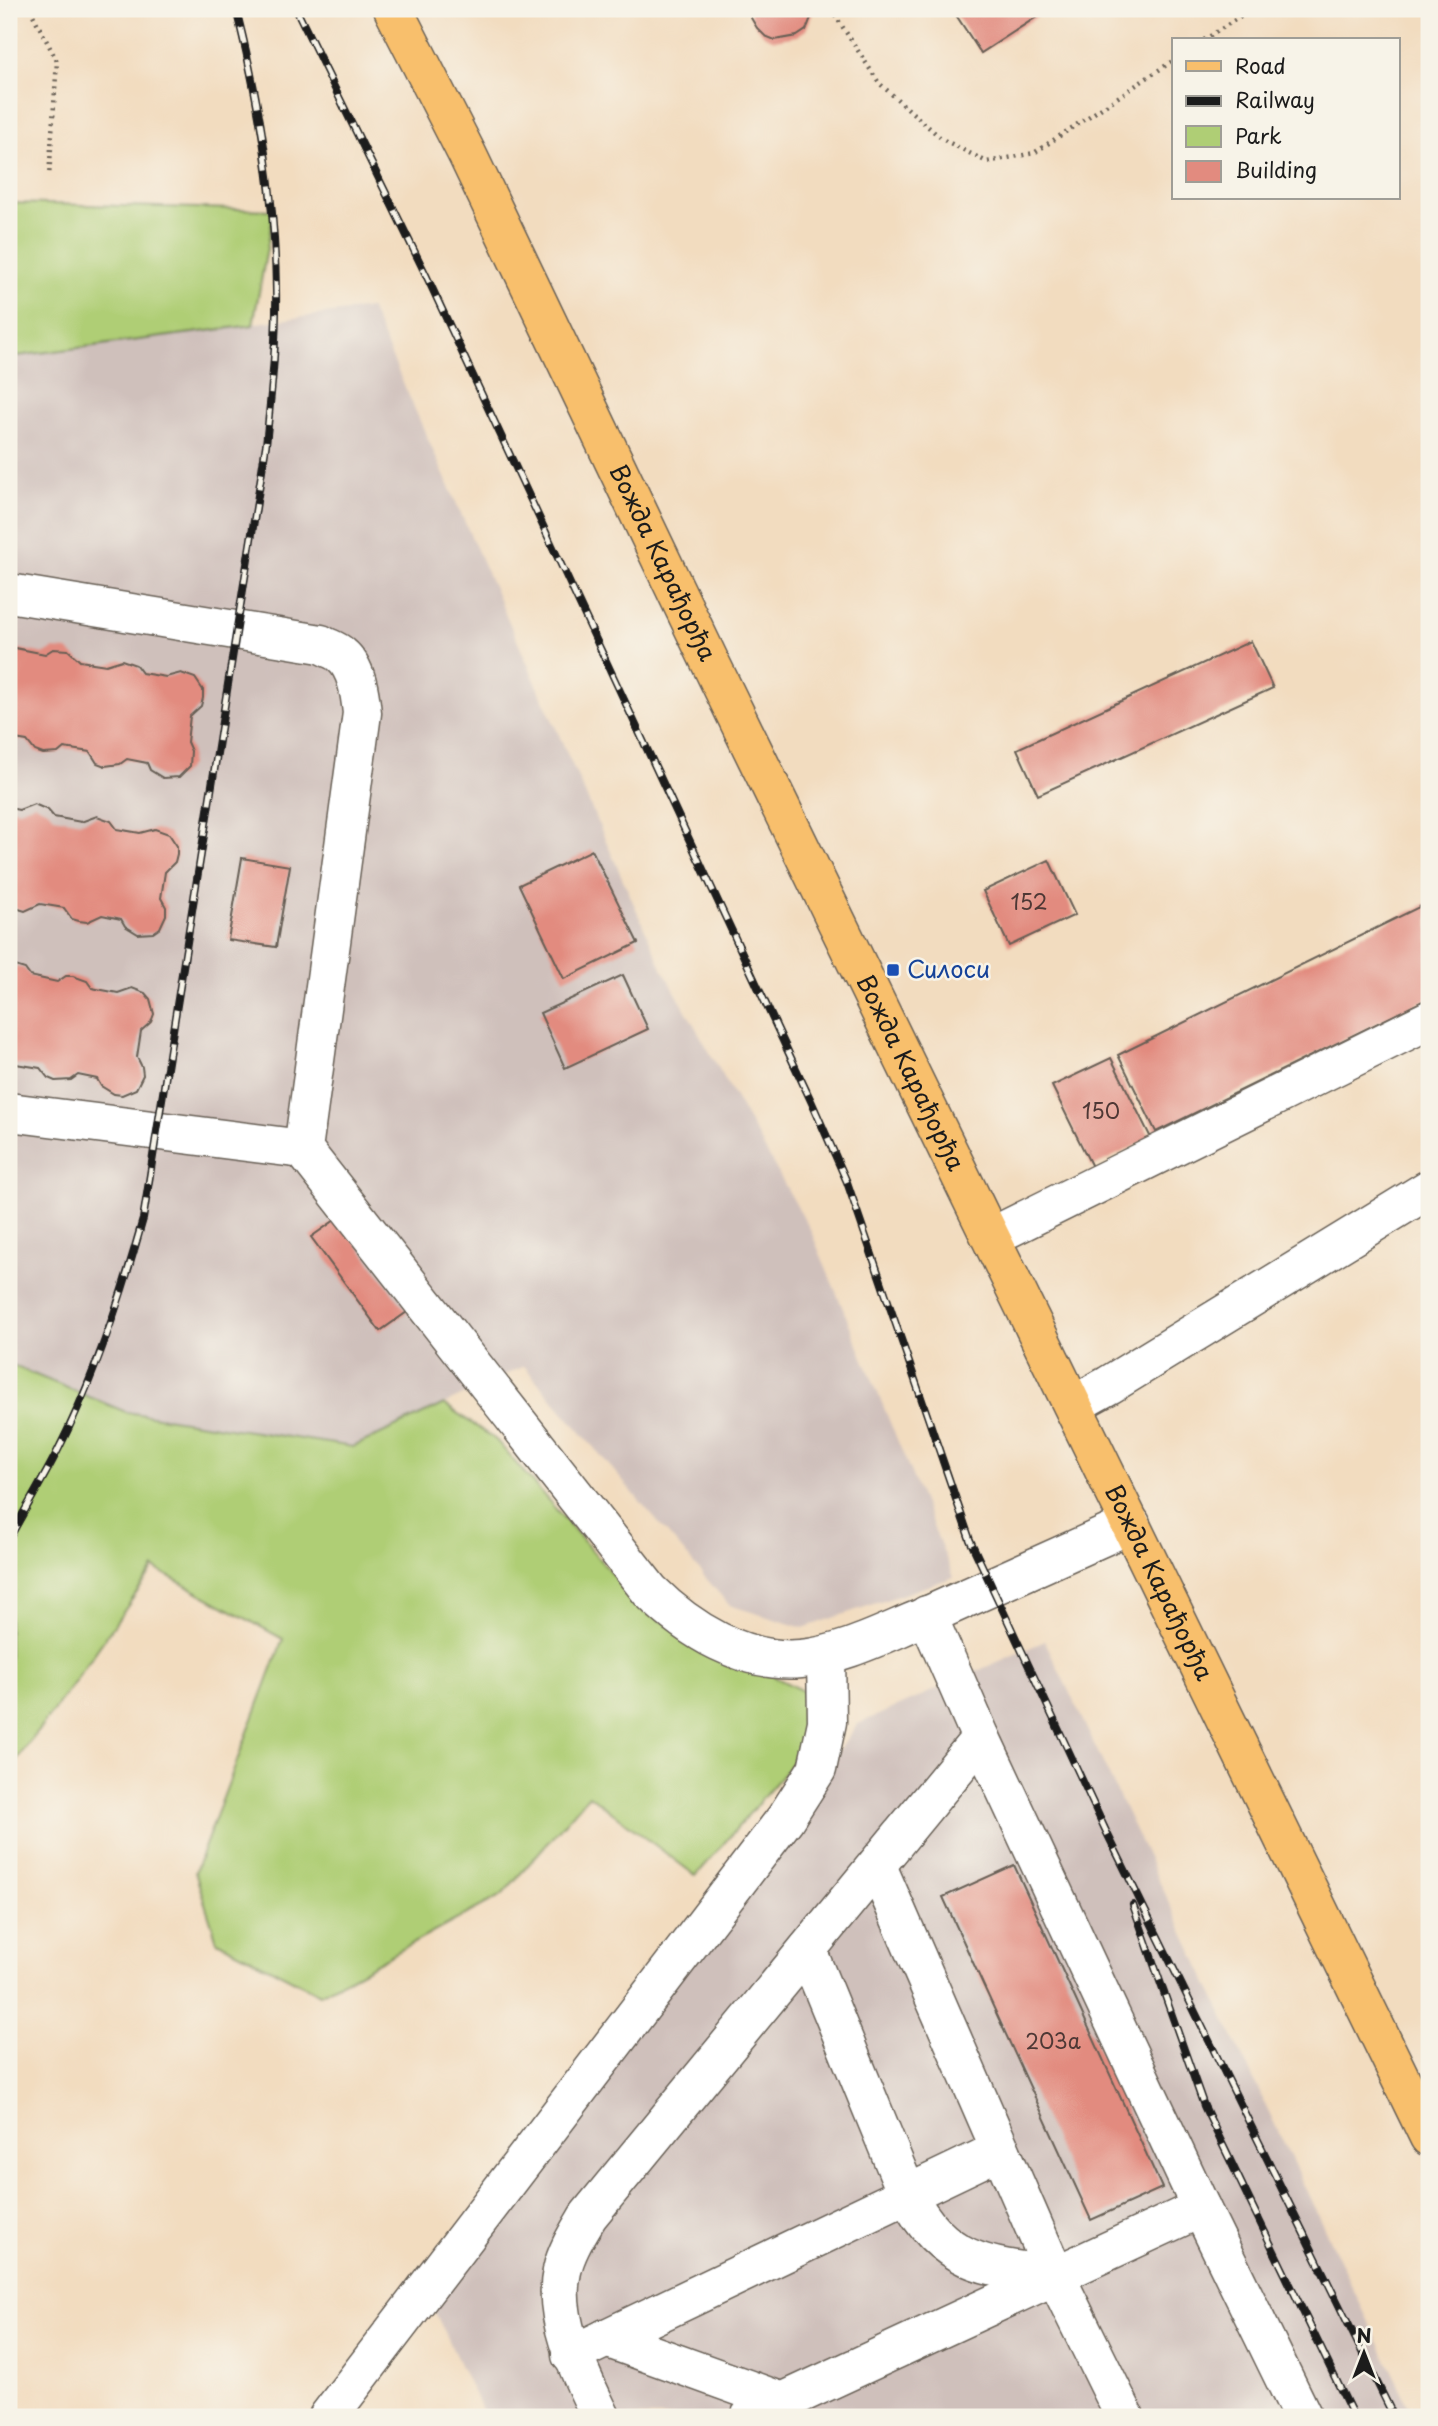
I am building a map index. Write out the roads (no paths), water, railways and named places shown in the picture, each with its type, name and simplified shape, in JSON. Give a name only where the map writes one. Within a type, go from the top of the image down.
[{"type":"main road","name":"Вожда Карађорђа","points":[[393,9],[467,155],[709,660],[1429,2137]]},
{"type":"lane","points":[[9,593],[321,645],[342,655],[354,673],[360,691],[362,713],[303,1149]]},
{"type":"lane","points":[[991,1237],[1429,1020]]},
{"type":"lane","points":[[9,1112],[303,1149],[650,1591],[672,1613],[696,1629],[747,1653],[799,1659],[826,1655],[858,1645],[1131,1524]]},
{"type":"lane","points":[[1073,1405],[1429,1189]]},
{"type":"lane","points":[[927,1615],[981,1738],[1201,2208],[1303,2417]]},
{"type":"lane","points":[[328,2417],[785,1819],[817,1769],[827,1721],[826,1655]]},
{"type":"lane","points":[[601,2417],[571,2354],[561,2295],[561,2271],[571,2245],[588,2216],[981,1738]]},
{"type":"lane","points":[[877,1867],[1055,2275],[1125,2417]]},
{"type":"lane","points":[[807,1950],[919,2218],[950,2250],[1012,2271],[1055,2275]]},
{"type":"lane","points":[[571,2354],[1000,2150]]},
{"type":"lane","points":[[606,2338],[767,2409],[1201,2208]]},
{"type":"railway","points":[[9,1539],[52,1461],[84,1394],[116,1308],[143,1219],[266,445],[276,329],[273,219],[252,78],[236,9]]},
{"type":"railway","points":[[296,9],[426,275],[847,1182],[970,1540],[1105,1829],[1394,2417]]},
{"type":"railway","points":[[1133,1905],[1204,2106],[1354,2417]]},
{"type":"place","name":"Силоси","points":[[893,970]]}]
